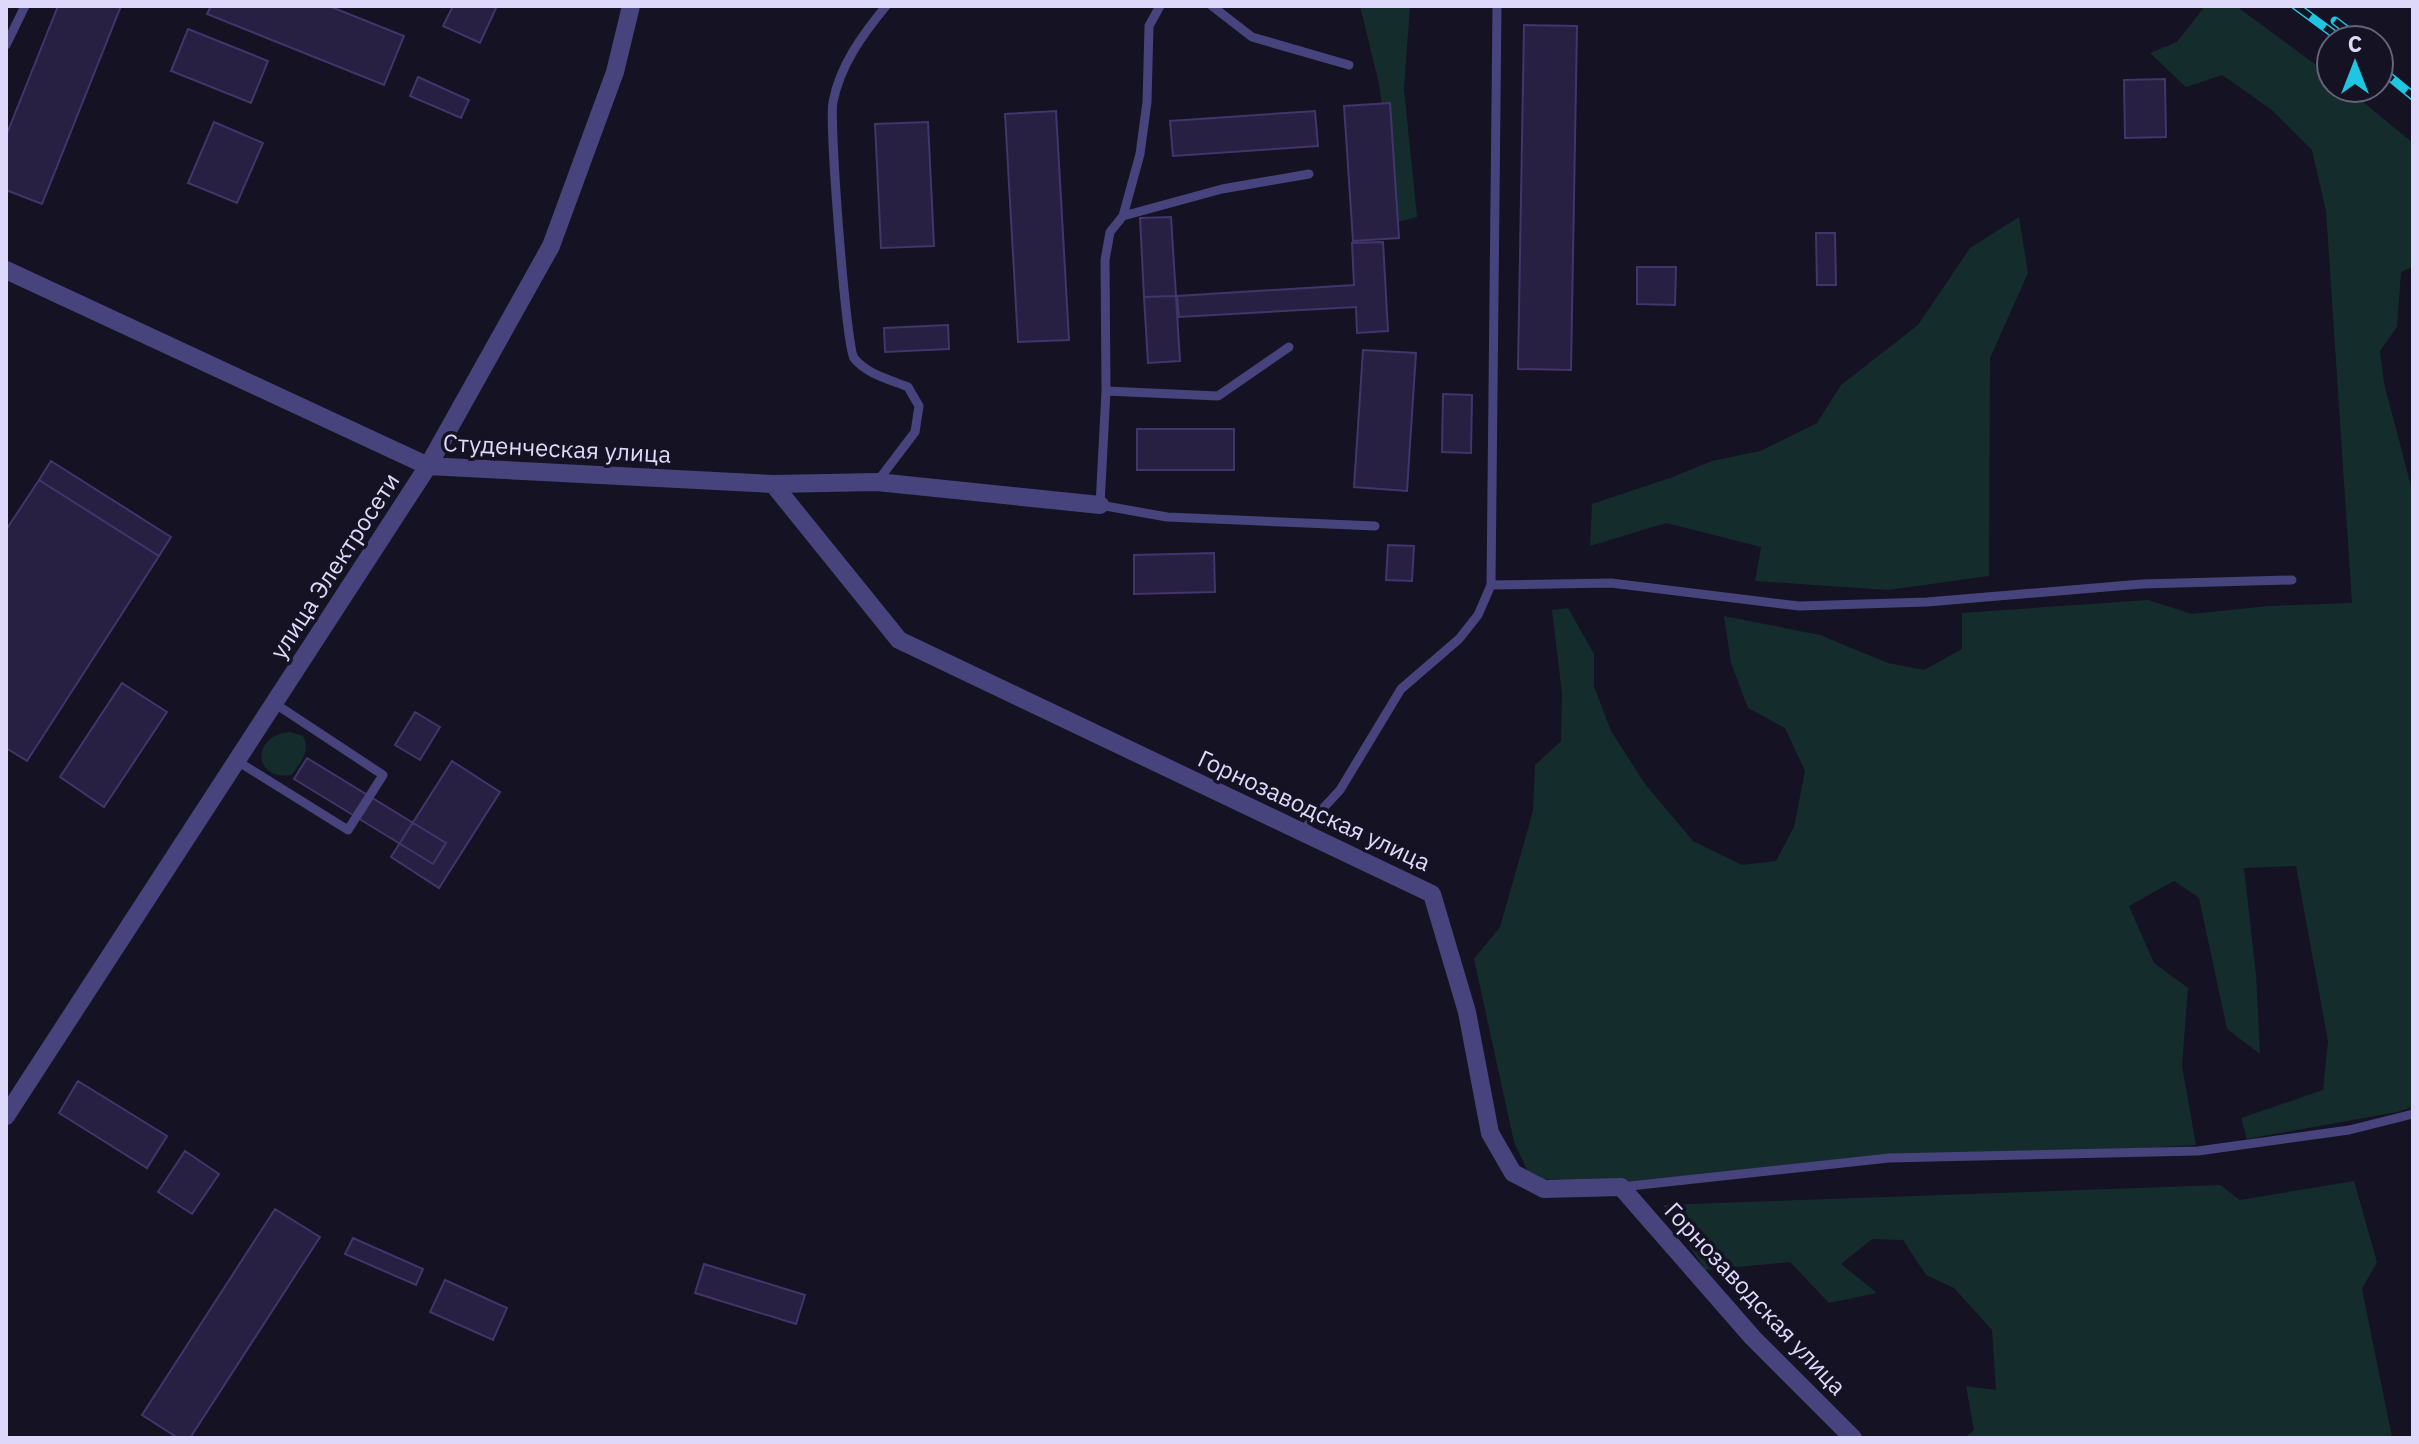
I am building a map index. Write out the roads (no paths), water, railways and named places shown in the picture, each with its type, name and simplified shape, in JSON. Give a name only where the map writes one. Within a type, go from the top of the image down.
[{"type":"street","name":"улица Электросети","points":[[6,1116],[428,466],[551,246],[615,72],[631,6]]},
{"type":"street","name":"Студенческая улица","points":[[6,270],[428,466],[773,484],[877,482],[1100,505]]},
{"type":"street","name":"Горнозаводская улица","points":[[773,484],[899,640],[1432,894],[1467,1012],[1490,1133],[1513,1173],[1544,1189],[1621,1187],[1753,1338],[1853,1438]]},
{"type":"lane","points":[[6,45],[25,6]]},
{"type":"lane","points":[[877,482],[915,432],[919,406],[908,387],[873,373],[854,358],[849,344],[832,104],[841,76],[861,36],[886,6]]},
{"type":"lane","points":[[1160,6],[1149,26],[1147,102],[1140,154],[1123,216],[1110,232],[1105,260],[1106,391],[1100,505],[1167,517],[1375,526]]},
{"type":"lane","points":[[1212,6],[1252,37],[1349,65]]},
{"type":"lane","points":[[1302,831],[1340,790],[1401,689],[1459,639],[1478,615],[1491,585],[1497,6]]},
{"type":"lane","points":[[1123,216],[1222,189],[1309,174]]},
{"type":"lane","points":[[1106,391],[1218,396],[1289,347]]},
{"type":"lane","points":[[1491,585],[1611,583],[1799,606],[1927,602],[2142,584],[2292,580]]},
{"type":"lane","points":[[237,761],[348,830],[383,775],[274,703]]},
{"type":"lane","points":[[1621,1187],[1889,1158],[2198,1151],[2349,1130],[2413,1114]]},
{"type":"railway","points":[[2296,6],[2320,24]]},
{"type":"railway","points":[[2335,21],[2339,24]]},
{"type":"railway","points":[[2395,81],[2413,96]]}]
